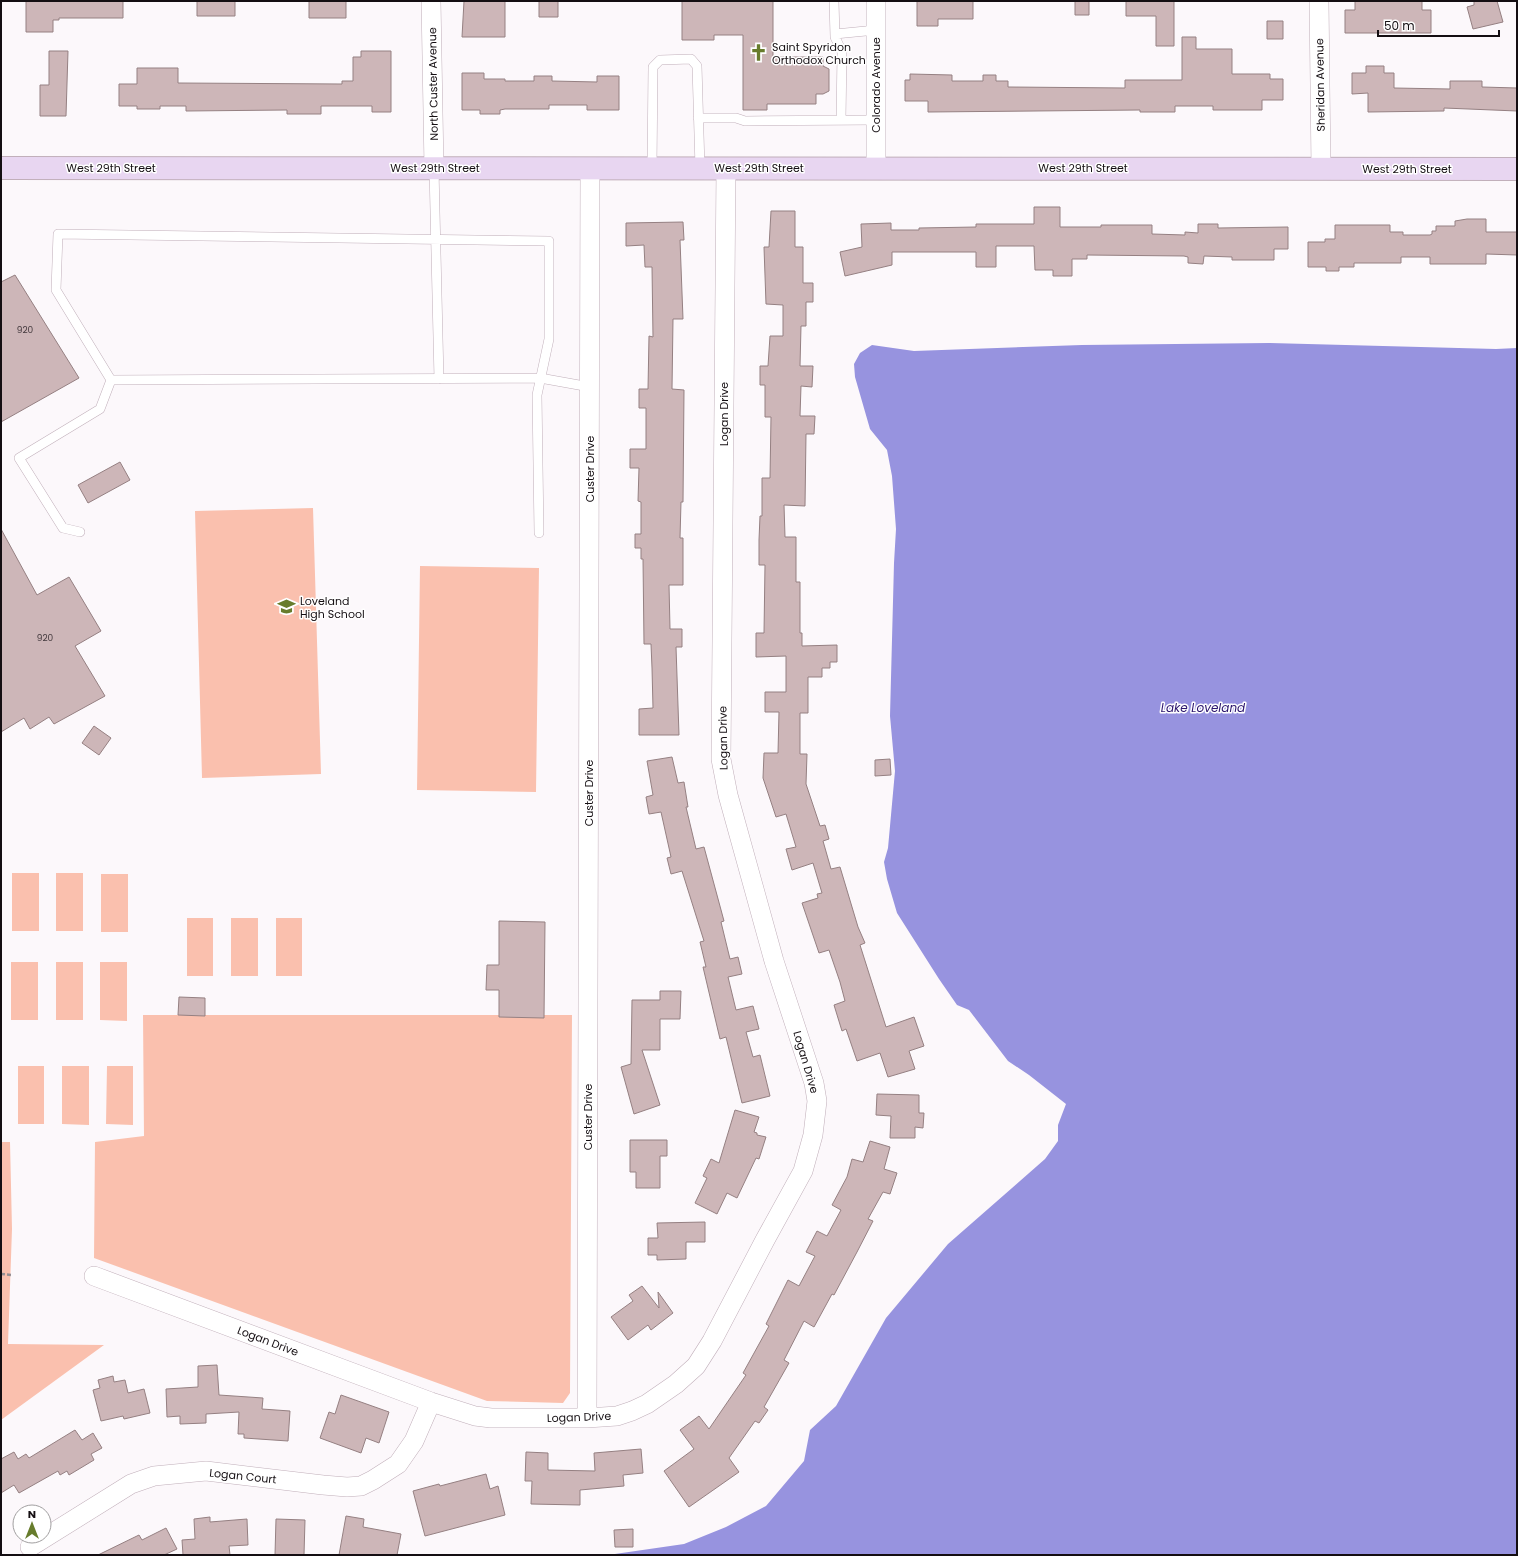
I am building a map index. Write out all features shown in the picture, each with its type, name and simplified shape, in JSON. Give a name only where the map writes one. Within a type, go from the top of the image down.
[{"type":"main road","name":"West 29th Street","points":[[1,168],[1517,169]]},
{"type":"street","name":"North Custer Avenue","points":[[431,1],[434,168]]},
{"type":"street","name":"Colorado Avenue","points":[[876,1],[876,168]]},
{"type":"street","name":"Sheridan Avenue","points":[[1319,1],[1321,168]]},
{"type":"street","name":"Custer Drive","points":[[587,1418],[590,168]]},
{"type":"street","name":"Logan Drive","points":[[94,1276],[431,1402],[475,1416],[491,1418],[587,1418],[617,1416],[632,1411],[676,1384],[696,1366],[712,1341],[803,1171],[813,1135],[817,1101],[814,1083],[774,961],[728,795],[722,759],[726,168]]},
{"type":"street","name":"Logan Court","points":[[30,1547],[131,1484],[154,1476],[206,1471],[347,1487],[361,1486],[398,1464],[414,1441],[431,1402]]},
{"type":"lane","points":[[834,1],[835,34],[842,52],[841,120]]},
{"type":"lane","points":[[835,34],[876,30]]},
{"type":"lane","points":[[652,168],[653,67],[660,60],[691,59],[697,66],[700,168]]},
{"type":"lane","points":[[698,118],[736,118],[745,121],[876,120]]},
{"type":"lane","points":[[434,168],[439,379]]},
{"type":"lane","points":[[111,380],[56,290],[58,234],[549,241],[549,339],[537,395],[539,533]]},
{"type":"lane","points":[[111,380],[540,378],[590,387]]},
{"type":"lane","points":[[80,532],[63,528],[18,458],[100,409],[111,380]]},
{"type":"path","points":[[1,1274],[12,1274]]},
{"type":"shaded area","points":[[313,508],[321,774],[202,778],[195,511]]},
{"type":"shaded area","points":[[420,566],[539,568],[536,792],[417,790]]},
{"type":"shaded area","points":[[12,873],[39,873],[39,931],[12,931]]},
{"type":"shaded area","points":[[56,873],[83,873],[83,931],[56,931]]},
{"type":"shaded area","points":[[101,874],[128,874],[128,932],[101,932]]},
{"type":"shaded area","points":[[187,918],[213,918],[213,976],[187,976]]},
{"type":"shaded area","points":[[231,918],[258,918],[258,976],[231,976]]},
{"type":"shaded area","points":[[276,918],[302,918],[302,976],[276,976]]},
{"type":"shaded area","points":[[11,962],[38,962],[38,1020],[11,1020]]},
{"type":"shaded area","points":[[56,962],[83,962],[83,1020],[56,1020]]},
{"type":"shaded area","points":[[100,962],[127,962],[127,1021],[100,1020]]},
{"type":"shaded area","points":[[143,1015],[572,1015],[570,1393],[563,1403],[487,1401],[94,1258],[95,1142],[144,1136]]},
{"type":"shaded area","points":[[18,1066],[44,1066],[44,1124],[18,1124]]},
{"type":"shaded area","points":[[62,1066],[89,1066],[89,1125],[62,1124]]},
{"type":"shaded area","points":[[107,1066],[133,1066],[133,1125],[106,1124]]},
{"type":"shaded area","points":[[1,1142],[10,1142],[12,1229],[8,1344],[104,1345],[1,1420]]},
{"type":"water","name":"Lake Loveland","points":[[1269,343],[1496,349],[1517,348],[1517,1555],[608,1555],[684,1544],[726,1527],[766,1506],[804,1461],[810,1430],[836,1406],[886,1318],[948,1244],[1045,1159],[1058,1141],[1058,1125],[1066,1104],[1029,1075],[1008,1061],[969,1010],[957,1005],[897,913],[887,879],[884,862],[888,848],[895,771],[890,716],[896,529],[892,476],[887,450],[870,429],[855,377],[854,364],[860,353],[872,345],[914,351],[1082,345]]},
{"type":"building","points":[[26,1],[123,1],[123,18],[59,18],[59,20],[53,20],[53,32],[26,32]]},
{"type":"building","points":[[197,1],[235,1],[235,16],[197,16]]},
{"type":"building","points":[[309,1],[346,1],[346,18],[309,18]]},
{"type":"building","points":[[464,1],[505,1],[505,37],[462,37]]},
{"type":"building","points":[[539,1],[558,1],[558,17],[539,17]]},
{"type":"building","name":"Saint Spyridon Orthodox Church","points":[[682,1],[773,1],[773,57],[823,57],[823,66],[829,69],[829,91],[823,94],[816,94],[816,104],[767,104],[767,110],[743,110],[743,35],[714,35],[714,40],[682,40]]},
{"type":"building","points":[[917,1],[973,1],[973,19],[938,19],[938,26],[917,26]]},
{"type":"building","points":[[1075,1],[1089,1],[1089,15],[1075,15]]},
{"type":"building","points":[[1126,1],[1174,1],[1174,46],[1156,46],[1156,16],[1126,16]]},
{"type":"building","points":[[1355,1],[1422,1],[1422,10],[1431,10],[1431,33],[1345,33],[1345,10],[1355,10]]},
{"type":"building","points":[[1474,1],[1497,1],[1503,22],[1473,29],[1467,7],[1474,5]]},
{"type":"building","points":[[1267,21],[1283,21],[1283,39],[1267,39]]},
{"type":"building","points":[[1182,37],[1196,37],[1196,49],[1232,49],[1232,74],[1270,74],[1270,79],[1283,79],[1283,100],[1262,100],[1262,110],[1213,110],[1213,106],[1175,106],[1175,112],[1140,112],[1140,110],[928,112],[928,101],[905,101],[905,80],[910,80],[910,74],[952,75],[952,81],[983,81],[983,75],[996,75],[996,81],[1008,81],[1008,87],[1125,88],[1125,80],[1182,80]]},
{"type":"building","points":[[49,51],[68,51],[66,116],[40,116],[40,85],[49,85]]},
{"type":"building","points":[[361,51],[391,51],[391,112],[372,112],[372,106],[321,106],[321,114],[287,114],[287,110],[186,111],[186,106],[160,106],[160,109],[137,109],[137,106],[119,106],[119,84],[137,84],[137,68],[178,68],[178,83],[342,84],[342,81],[353,81],[353,57],[361,57]]},
{"type":"building","points":[[1366,66],[1384,66],[1384,73],[1394,73],[1394,88],[1450,89],[1450,81],[1482,81],[1482,87],[1517,88],[1517,111],[1444,108],[1444,111],[1368,112],[1368,93],[1352,94],[1352,73],[1366,73]]},
{"type":"building","points":[[462,73],[484,73],[484,79],[505,79],[505,81],[534,81],[534,76],[552,76],[552,81],[597,82],[597,76],[619,76],[619,110],[587,110],[587,105],[549,105],[549,109],[505,109],[500,110],[500,114],[480,114],[480,110],[462,110]]},
{"type":"building","points":[[1034,207],[1060,207],[1060,227],[1152,225],[1152,234],[1185,235],[1185,232],[1198,233],[1198,224],[1218,224],[1218,228],[1288,227],[1288,249],[1274,249],[1274,260],[1232,260],[1232,257],[1204,256],[1203,264],[1188,263],[1188,257],[1184,256],[1087,255],[1087,259],[1072,259],[1072,276],[1053,276],[1053,270],[1035,270],[1034,246],[996,246],[996,267],[976,267],[976,252],[892,252],[892,265],[845,276],[840,252],[862,247],[861,224],[891,223],[891,230],[919,230],[919,228],[976,227],[976,224],[1034,224]]},
{"type":"building","points":[[771,211],[795,211],[795,247],[803,247],[803,283],[813,283],[813,302],[806,302],[806,326],[801,326],[800,366],[813,366],[812,387],[801,386],[800,416],[815,416],[814,434],[806,434],[805,506],[784,505],[785,537],[796,537],[796,582],[800,582],[800,633],[802,633],[802,646],[837,645],[837,662],[830,662],[830,668],[822,668],[822,677],[808,677],[808,713],[800,713],[800,754],[807,754],[806,784],[820,826],[825,825],[829,839],[823,841],[831,869],[840,867],[858,927],[865,943],[860,945],[886,1027],[914,1017],[924,1046],[909,1051],[915,1069],[888,1077],[880,1053],[857,1061],[846,1029],[842,1031],[834,1005],[845,1001],[840,982],[829,950],[819,953],[802,903],[818,898],[817,894],[822,893],[813,863],[792,870],[786,849],[796,847],[786,814],[776,817],[763,778],[764,753],[778,753],[779,712],[765,712],[765,692],[786,692],[786,656],[756,657],[756,633],[764,633],[765,565],[759,565],[759,540],[760,516],[762,516],[762,478],[770,478],[771,417],[765,417],[765,385],[760,385],[760,366],[768,366],[770,336],[783,336],[783,305],[766,304],[764,247],[769,247]]},
{"type":"building","points":[[1467,219],[1486,219],[1486,232],[1517,232],[1517,255],[1486,254],[1486,264],[1430,264],[1430,257],[1401,257],[1401,263],[1354,263],[1354,267],[1339,267],[1339,271],[1326,271],[1326,267],[1308,267],[1308,242],[1325,242],[1325,239],[1335,239],[1335,225],[1390,225],[1390,232],[1403,232],[1403,235],[1430,235],[1432,234],[1432,231],[1436,231],[1436,226],[1455,226],[1455,221]]},
{"type":"building","points":[[683,222],[684,240],[680,240],[683,319],[673,319],[672,389],[684,390],[683,502],[681,502],[680,538],[683,538],[683,585],[669,585],[670,629],[682,629],[682,647],[676,647],[679,735],[639,735],[639,709],[653,708],[652,668],[651,644],[644,644],[643,559],[641,559],[641,548],[635,548],[635,534],[641,534],[641,502],[638,501],[639,468],[630,468],[630,449],[646,449],[646,408],[639,408],[639,389],[648,389],[649,336],[653,337],[652,267],[645,267],[644,245],[626,246],[626,223]]},
{"type":"building","points":[[15,275],[79,378],[1,422],[1,282]]},
{"type":"building","points":[[120,462],[130,480],[88,503],[78,485]]},
{"type":"building","points":[[1,529],[37,595],[69,577],[101,631],[75,646],[105,696],[54,724],[49,717],[30,729],[24,718],[1,732]]},
{"type":"building","points":[[94,726],[111,738],[99,755],[82,743]]},
{"type":"building","points":[[672,757],[678,783],[684,782],[688,807],[686,807],[696,849],[704,847],[724,921],[721,922],[730,959],[738,957],[742,974],[728,977],[736,1010],[753,1006],[759,1029],[746,1032],[753,1057],[760,1055],[770,1096],[742,1103],[726,1037],[720,1039],[703,967],[706,967],[700,942],[704,941],[682,871],[671,874],[667,858],[671,857],[661,812],[649,814],[646,797],[653,795],[647,761]]},
{"type":"building","points":[[890,759],[891,775],[875,776],[875,760]]},
{"type":"building","points":[[499,921],[545,922],[544,1018],[499,1017],[499,990],[486,990],[487,965],[499,965]]},
{"type":"building","points":[[660,991],[681,991],[680,1019],[660,1019],[660,1050],[642,1050],[660,1105],[634,1114],[621,1067],[631,1064],[632,1000],[660,1000]]},
{"type":"building","points":[[179,997],[205,998],[205,1016],[178,1015]]},
{"type":"building","points":[[877,1094],[919,1095],[919,1113],[924,1113],[923,1128],[915,1127],[915,1138],[890,1138],[891,1116],[876,1115]]},
{"type":"building","points":[[735,1110],[759,1117],[754,1132],[757,1133],[757,1135],[766,1137],[759,1159],[756,1158],[737,1198],[727,1193],[717,1214],[695,1203],[707,1178],[703,1176],[711,1159],[719,1163]]},
{"type":"building","points":[[630,1140],[667,1140],[667,1156],[660,1156],[660,1188],[636,1188],[636,1172],[630,1172]]},
{"type":"building","points":[[870,1141],[890,1147],[884,1169],[897,1173],[890,1194],[883,1192],[868,1219],[873,1221],[834,1295],[832,1294],[814,1327],[804,1321],[784,1360],[789,1363],[764,1407],[768,1410],[759,1423],[755,1421],[729,1458],[739,1472],[689,1507],[664,1471],[694,1449],[680,1430],[699,1416],[709,1429],[746,1375],[743,1373],[769,1326],[766,1324],[788,1280],[799,1286],[815,1256],[806,1252],[817,1231],[827,1236],[841,1210],[832,1205],[847,1177],[852,1159],[863,1162]]},
{"type":"building","points":[[705,1222],[705,1242],[686,1242],[686,1259],[657,1260],[657,1255],[648,1255],[648,1238],[658,1238],[657,1223]]},
{"type":"building","points":[[642,1286],[659,1308],[658,1292],[673,1313],[651,1330],[648,1325],[628,1340],[611,1317],[633,1301],[629,1295]]},
{"type":"building","points":[[217,1365],[219,1395],[263,1398],[262,1409],[290,1411],[288,1441],[244,1438],[244,1434],[238,1434],[239,1412],[206,1414],[206,1423],[180,1424],[180,1416],[167,1417],[166,1389],[198,1387],[198,1366]]},
{"type":"building","points":[[113,1376],[114,1382],[125,1380],[128,1393],[144,1389],[150,1413],[124,1419],[123,1416],[101,1421],[93,1390],[100,1388],[98,1380]]},
{"type":"building","points":[[341,1395],[389,1412],[379,1443],[366,1438],[361,1453],[320,1438],[329,1412],[335,1414]]},
{"type":"building","points":[[75,1430],[82,1440],[93,1433],[102,1448],[91,1454],[94,1460],[69,1475],[67,1471],[60,1475],[58,1471],[19,1493],[14,1485],[1,1493],[1,1459],[14,1452],[18,1459],[26,1454],[29,1458]]},
{"type":"building","points":[[641,1449],[643,1473],[623,1475],[624,1486],[580,1490],[580,1505],[531,1504],[532,1481],[525,1481],[526,1452],[548,1453],[548,1470],[595,1471],[594,1453]]},
{"type":"building","points":[[486,1474],[490,1489],[498,1486],[505,1515],[425,1536],[413,1491],[439,1484],[440,1486]]},
{"type":"building","points":[[346,1516],[364,1519],[363,1527],[401,1534],[397,1555],[339,1555]]},
{"type":"building","points":[[210,1517],[210,1522],[247,1519],[248,1545],[229,1546],[230,1555],[183,1555],[182,1540],[195,1539],[194,1519]]},
{"type":"building","points":[[276,1519],[305,1520],[304,1555],[275,1555]]},
{"type":"building","points":[[166,1528],[177,1549],[164,1555],[98,1555],[139,1535],[142,1540]]},
{"type":"building","points":[[633,1529],[633,1547],[615,1547],[614,1530]]},
{"type":"place","name":"Saint Spyridon Orthodox Church","points":[[759,53]]},
{"type":"place","name":"Loveland High School","points":[[287,607]]}]
